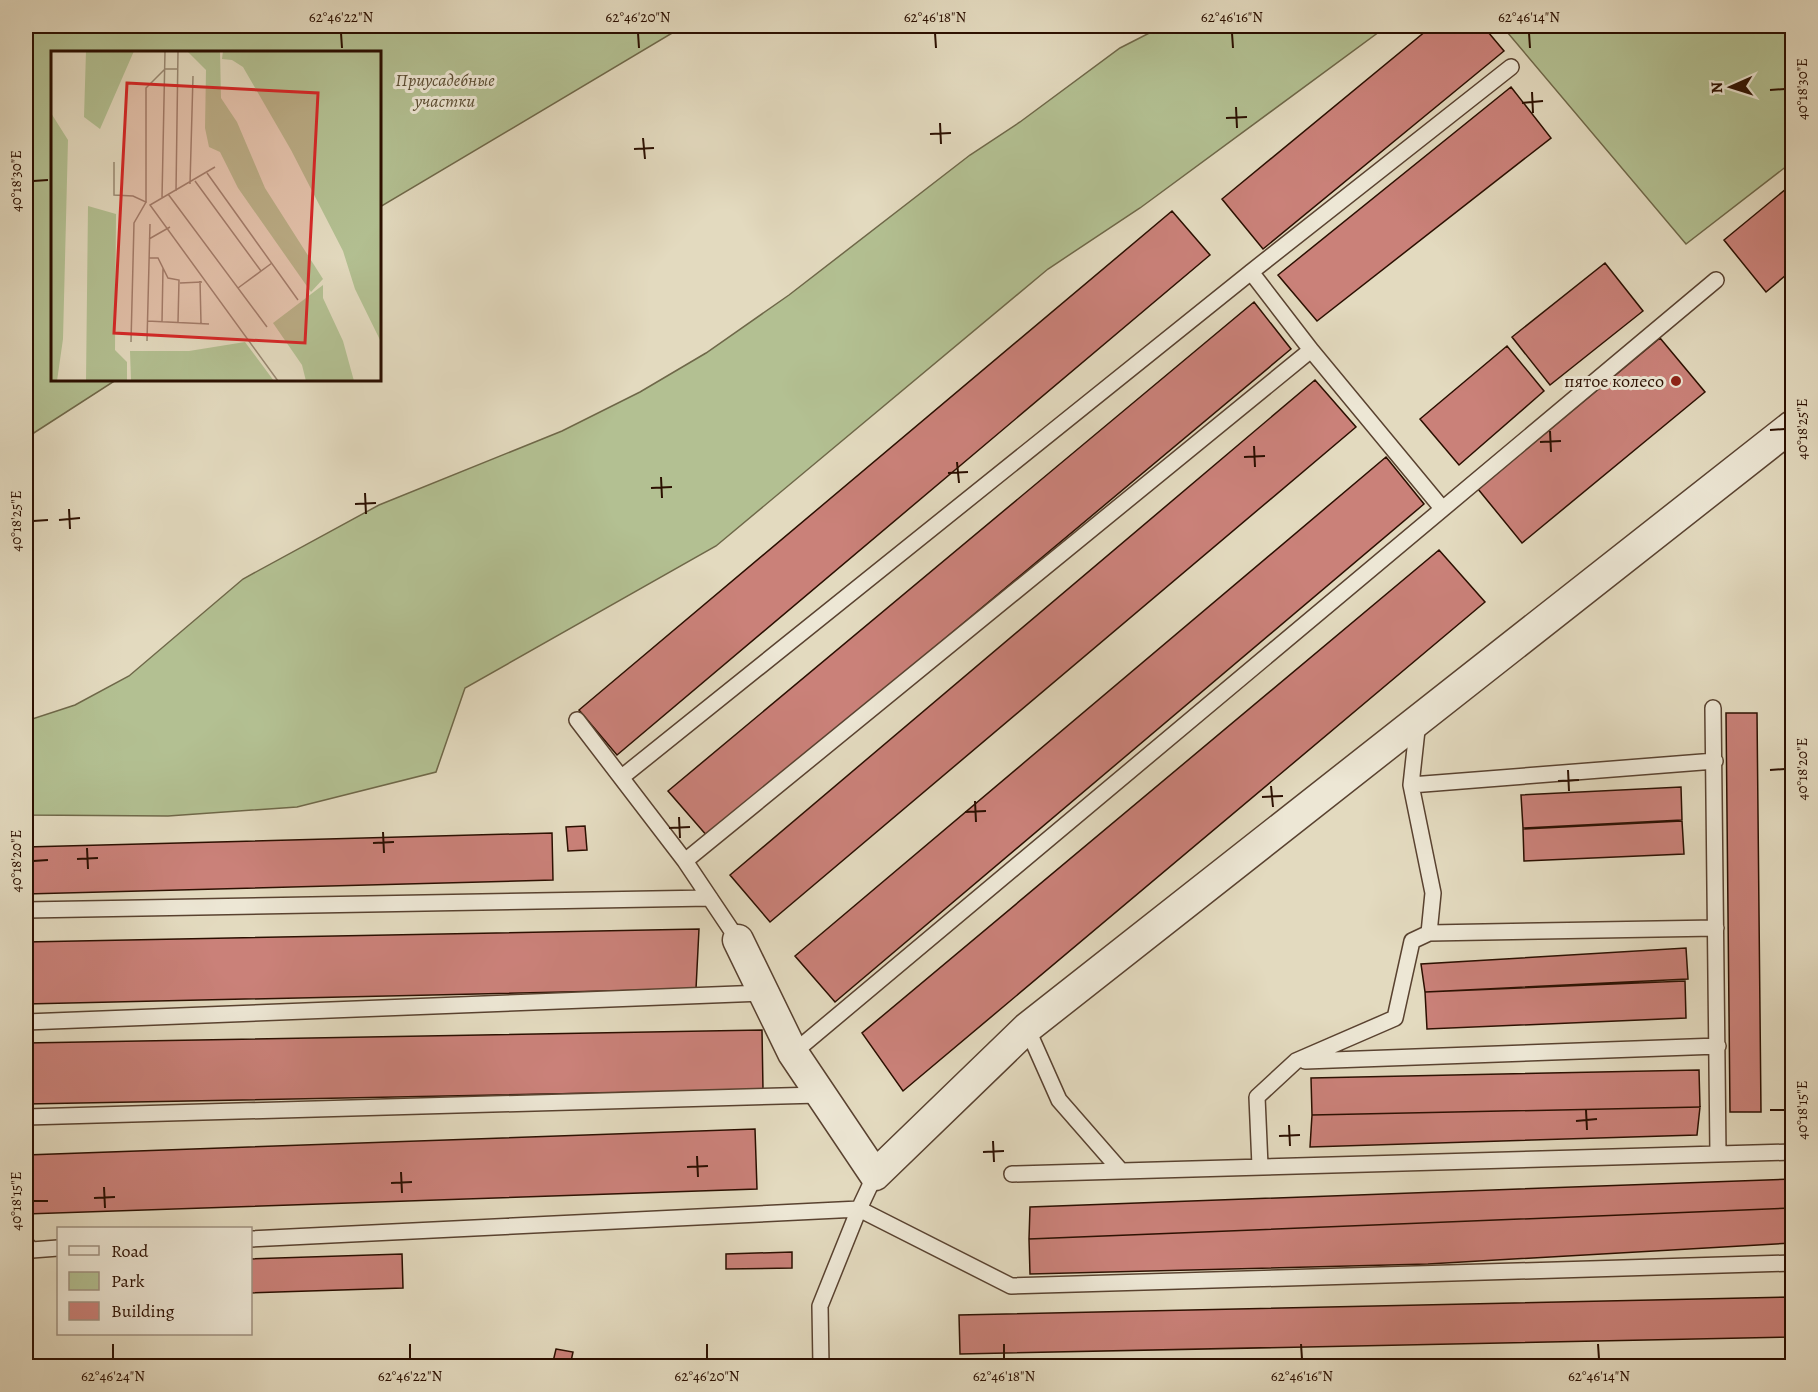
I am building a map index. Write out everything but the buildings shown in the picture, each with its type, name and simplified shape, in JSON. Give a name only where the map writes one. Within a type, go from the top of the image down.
[{"type":"street","points":[[738,940],[793,1053],[819,1095],[875,1175],[1027,1028],[1792,426]]},
{"type":"lane","points":[[622,777],[1251,272],[1511,67]]},
{"type":"lane","points":[[1251,272],[1311,350],[1441,507]]},
{"type":"lane","points":[[793,1053],[1441,507],[1716,280]]},
{"type":"lane","points":[[685,861],[1311,350]]},
{"type":"lane","points":[[1713,708],[1718,1154]]},
{"type":"lane","points":[[577,720],[685,861],[738,940]]},
{"type":"lane","points":[[1418,721],[1411,785],[1433,894],[1429,933]]},
{"type":"lane","points":[[1411,785],[1715,761]]},
{"type":"lane","points":[[26,910],[710,898]]},
{"type":"lane","points":[[1260,1166],[1257,1097],[1296,1061],[1395,1018],[1412,941],[1429,933],[1716,928]]},
{"type":"lane","points":[[26,1022],[763,993]]},
{"type":"lane","points":[[1027,1028],[1059,1100],[1121,1171]]},
{"type":"lane","points":[[1296,1061],[1718,1046]]},
{"type":"lane","points":[[26,1117],[819,1095]]},
{"type":"lane","points":[[1012,1174],[1792,1152]]},
{"type":"lane","points":[[821,1366],[820,1306],[875,1175]]},
{"type":"lane","points":[[252,1239],[859,1209],[1011,1286],[1792,1263]]},
{"type":"lane","points":[[26,1244],[32,1250],[57,1248]]},
{"type":"green space","name":"Приусадебные участки","points":[[26,26],[684,26],[381,206],[381,51],[51,51],[51,381],[114,381],[26,438]]},
{"type":"green space","points":[[1163,26],[1387,26],[1140,208],[1048,269],[716,546],[465,688],[436,772],[297,807],[168,816],[26,815],[26,721],[75,705],[129,676],[243,579],[379,505],[562,431],[640,392],[706,353],[789,295],[970,155],[1020,122],[1120,48]]},
{"type":"green space","points":[[1502,26],[1792,26],[1792,162],[1686,244]]},
{"type":"place","name":"пятое колесо","points":[[1676,381]]}]
